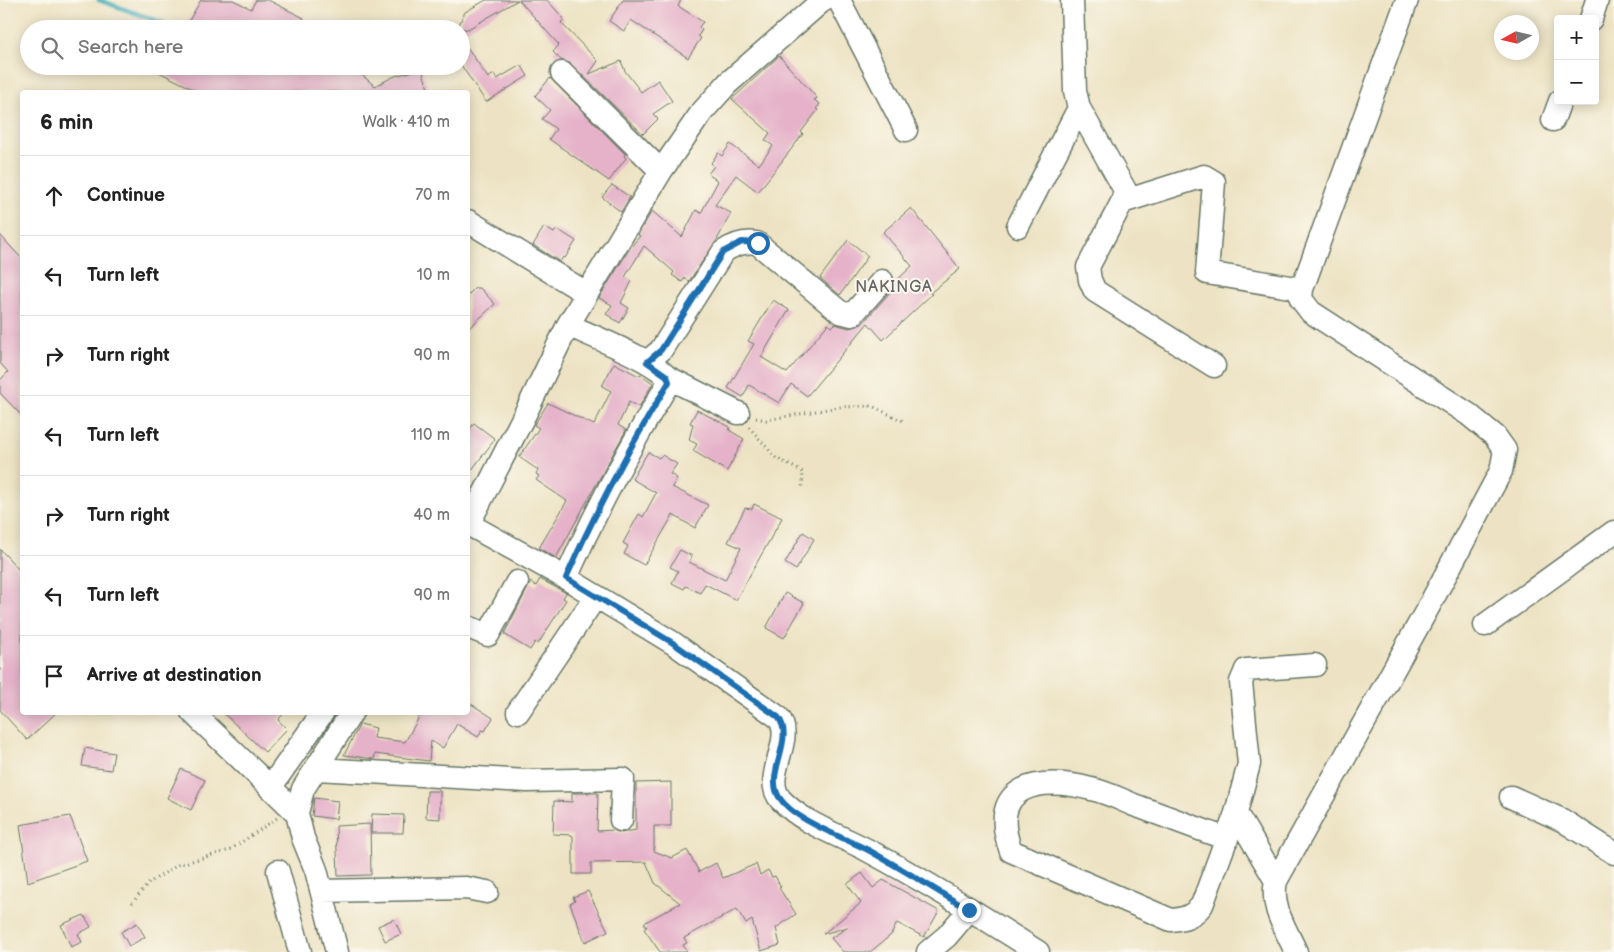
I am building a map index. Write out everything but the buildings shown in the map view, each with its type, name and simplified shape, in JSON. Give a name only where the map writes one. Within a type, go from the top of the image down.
[{"type":"street","points":[[470,520],[526,412],[568,325],[661,171],[702,112],[728,83],[823,0]]},
{"type":"street","points":[[839,0],[906,130]]},
{"type":"street","points":[[1072,0],[1075,91],[1079,108],[1122,184],[1125,194],[1088,267],[1090,280],[1095,291],[1214,366]]},
{"type":"street","points":[[1296,952],[1274,906],[1273,892],[1276,881],[1430,606],[1501,471],[1505,450],[1494,436],[1468,414],[1311,312],[1301,299],[1302,289],[1407,0]]},
{"type":"street","points":[[1591,15],[1597,0]]},
{"type":"street","points":[[562,73],[661,171]]},
{"type":"street","points":[[1018,226],[1079,108]]},
{"type":"street","points":[[1122,202],[1204,176],[1214,182],[1207,273],[1302,289]]},
{"type":"street","points":[[470,222],[586,293]]},
{"type":"street","points":[[647,362],[661,350],[723,252],[736,244],[758,243],[840,312],[852,315],[882,281]]},
{"type":"street","points":[[568,325],[647,362],[668,378],[738,413]]},
{"type":"street","points":[[566,578],[602,498],[669,382],[668,378]]},
{"type":"street","points":[[470,525],[566,578],[673,643],[778,717],[784,728],[776,779],[780,799],[807,820],[869,851],[1037,952]]},
{"type":"street","points":[[1485,625],[1614,532]]},
{"type":"street","points":[[470,628],[488,635],[517,582]]},
{"type":"street","points":[[518,712],[596,596]]},
{"type":"street","points":[[1227,839],[1091,788],[1059,784],[1027,786],[1012,795],[1005,811],[1005,835],[1011,851],[1171,920],[1184,919],[1197,912],[1202,905],[1227,839],[1236,813],[1249,764],[1241,682],[1246,670],[1315,665]]},
{"type":"street","points":[[195,715],[297,813]]},
{"type":"street","points":[[270,788],[321,715]]},
{"type":"street","points":[[337,952],[316,870],[303,838],[297,813],[303,789],[350,715]]},
{"type":"street","points":[[316,769],[527,781],[623,779],[621,820]]},
{"type":"street","points":[[1511,797],[1562,820],[1614,853]]},
{"type":"street","points":[[1236,813],[1276,881]]},
{"type":"street","points":[[278,870],[300,952]]},
{"type":"street","points":[[322,891],[466,888],[487,892]]},
{"type":"street","points":[[928,952],[947,936],[969,910]]},
{"type":"path","points":[[738,413],[766,420],[839,406],[872,406],[903,421]]},
{"type":"path","points":[[738,413],[755,436],[776,458],[803,472],[802,489]]},
{"type":"path","points":[[132,903],[150,882],[178,865],[230,850],[283,814],[297,813]]},
{"type":"waterway","points":[[99,0],[155,20]]},
{"type":"district","name":"NAKINGA","points":[[894,286]]},
{"type":"route","points":[[758,243],[742,242],[731,246],[723,252],[661,350],[647,362],[667,376],[669,382],[626,454],[596,511],[566,578],[673,643],[778,717],[784,728],[775,784],[780,799],[807,820],[869,851],[969,910]]}]
